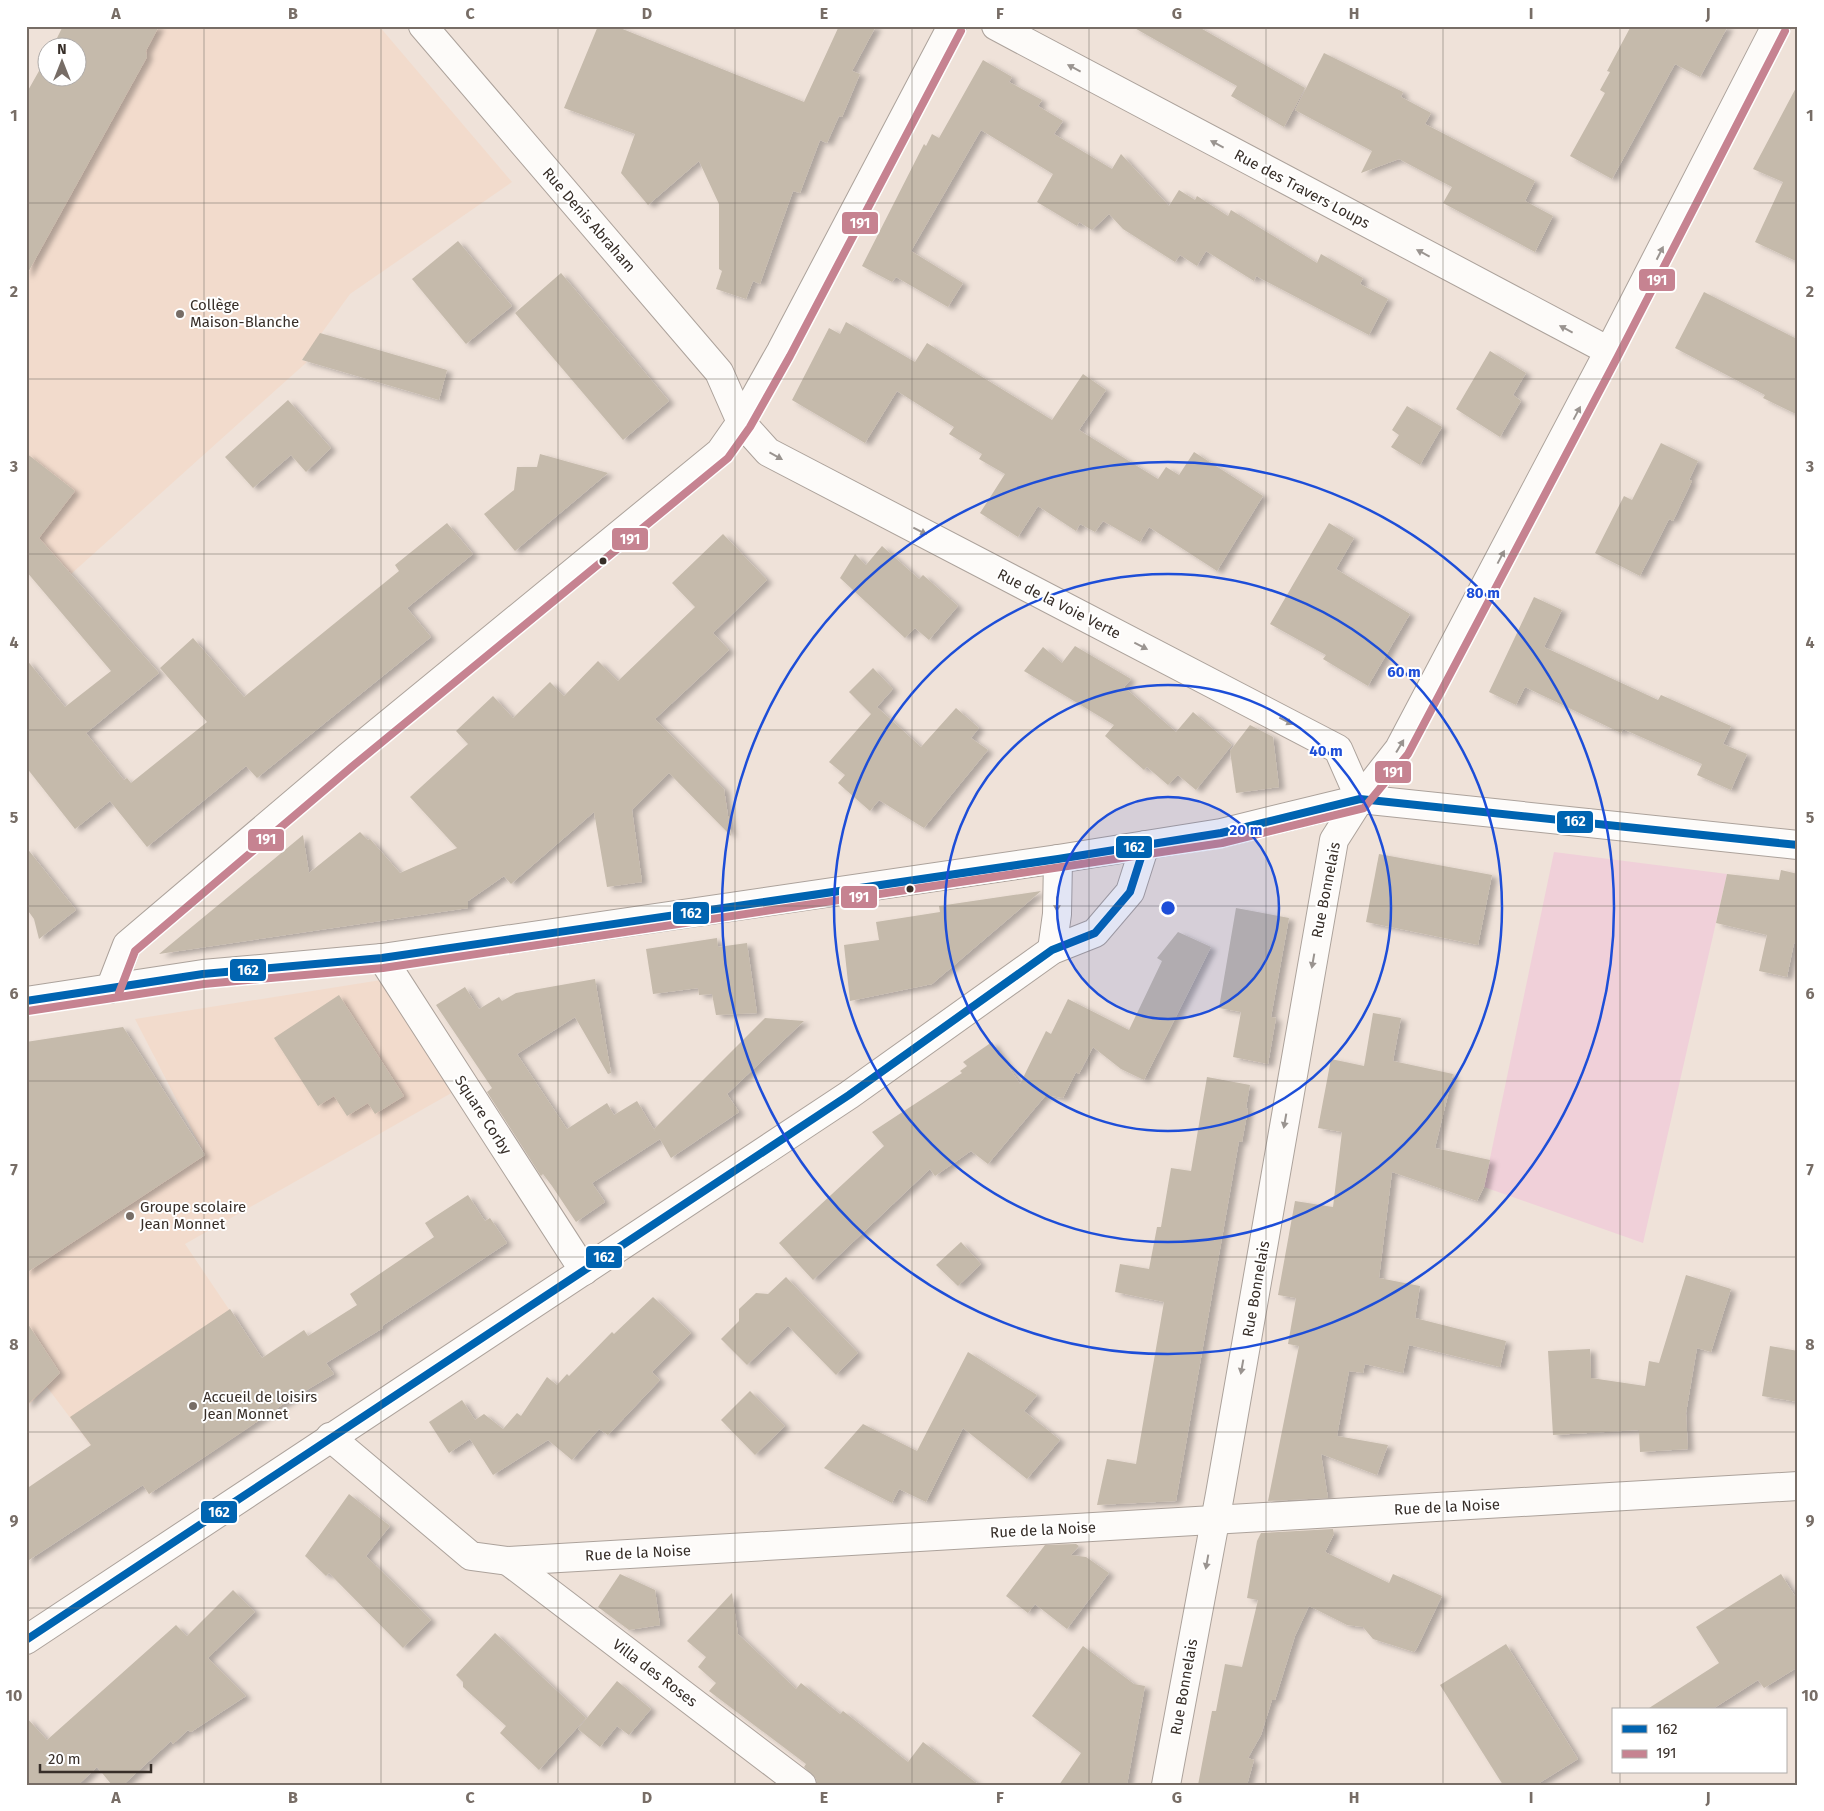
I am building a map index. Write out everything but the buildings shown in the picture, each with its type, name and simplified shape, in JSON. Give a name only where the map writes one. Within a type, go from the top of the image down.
[{"type":"street","name":"Rue Denis Abraham","points":[[423,26],[719,372],[741,422]]},
{"type":"street","points":[[110,989],[127,945],[348,757],[720,452],[741,422],[952,26]]},
{"type":"street","name":"Rue des Travers Loups","points":[[996,26],[1610,351]]},
{"type":"street","name":"Rue Bonnelais","points":[[1166,1785],[1215,1520],[1334,840],[1360,799],[1399,749],[1610,351],[1776,26]]},
{"type":"street","name":"Rue de la Voie Verte","points":[[741,422],[768,452],[1338,749],[1360,799]]},
{"type":"street","points":[[26,1001],[203,974],[382,958],[1058,859],[1221,833],[1360,799],[1798,845]]},
{"type":"street","points":[[26,1640],[849,1095],[1052,950],[1095,933],[1130,892],[1145,845]]},
{"type":"street","points":[[1052,950],[1057,914],[1058,859]]},
{"type":"street","name":"Square Corby","points":[[382,958],[584,1271]]},
{"type":"street","name":"Rue de la Noise","points":[[330,1437],[471,1556],[508,1561],[1798,1486]]},
{"type":"street","name":"Villa des Roses","points":[[508,1561],[802,1785]]},
{"type":"shaded area","name":"Collège Maison-Blanche","points":[[65,26],[379,26],[512,182],[350,294],[302,360],[307,362],[71,574],[51,552],[26,557],[26,90],[38,83],[38,88],[88,88],[88,38],[58,38]]},
{"type":"shaded area","points":[[1554,852],[1727,874],[1643,1243],[1484,1187]]},
{"type":"shaded area","name":"Groupe scolaire Jean Monnet","points":[[400,977],[462,1087],[185,1244],[290,1400],[149,1494],[119,1449],[102,1460],[47,1387],[26,1407],[26,1188],[152,1189],[205,1155],[135,1019]]},
{"type":"transit line","name":"191","points":[[119,993],[135,951],[354,765],[728,458],[750,427],[790,356],[961,31]]},
{"type":"transit line","name":"191","points":[[28,1011],[204,984],[383,968],[1222,843],[1364,808],[1408,754],[1618,356],[1785,31]]},
{"type":"transit line","name":"162","points":[[26,1001],[203,974],[382,958],[1058,859],[1221,833],[1360,799],[1798,845]]},
{"type":"transit line","name":"162","points":[[26,1640],[849,1095],[1052,950],[1095,933],[1130,892],[1145,845]]},
{"type":"place","name":"Collège Maison-Blanche","points":[[180,314]]},
{"type":"place","name":"Groupe scolaire Jean Monnet","points":[[130,1216]]},
{"type":"place","name":"Accueil de loisirs Jean Monnet","points":[[193,1406]]}]
